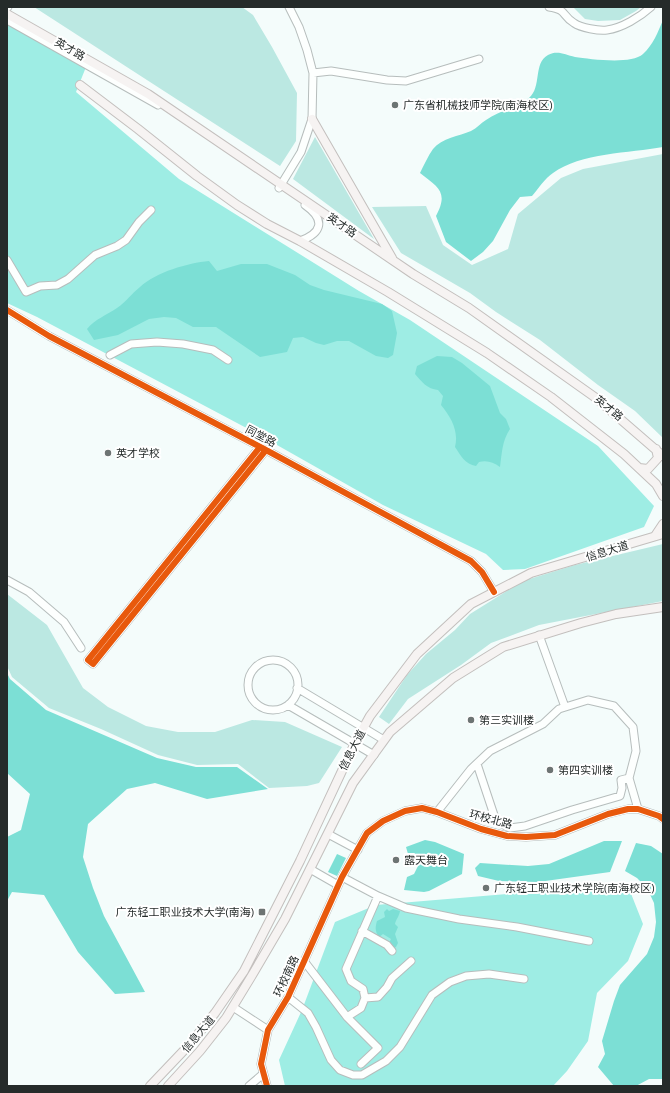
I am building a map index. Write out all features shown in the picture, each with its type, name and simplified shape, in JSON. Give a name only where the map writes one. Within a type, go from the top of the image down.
[{"type":"main road","name":"英才路","points":[[7,14],[148,94],[280,186],[469,308],[596,398],[663,456]]},
{"type":"main road","points":[[80,85],[197,176],[237,205],[267,224],[300,241],[388,292],[493,357],[551,397],[624,454],[656,484],[663,496]]},
{"type":"main road","points":[[312,119],[393,260]]},
{"type":"main road","points":[[639,468],[648,468],[658,458],[656,449]]},
{"type":"main road","points":[[659,535],[663,524]]},
{"type":"main road","name":"信息大道","points":[[150,1086],[190,1044],[215,1013],[244,971],[300,861],[354,743],[370,716],[417,654],[472,604],[531,573],[659,535]]},
{"type":"main road","name":"信息大道","points":[[168,1086],[200,1051],[233,1007],[285,919],[353,783],[390,732],[453,678],[503,647],[539,635],[616,614],[663,607]]},
{"type":"street","points":[[280,186],[301,152],[312,119],[312,73],[307,50],[299,26],[289,7]]},
{"type":"street","points":[[549,7],[560,9],[573,23],[584,28],[606,30],[626,24],[651,7]]},
{"type":"street","name":"英才路","points":[[7,20],[152,101],[280,186],[312,210],[317,217],[317,231],[310,237],[300,241]]},
{"type":"street","points":[[312,73],[331,71],[406,81],[479,59]]},
{"type":"street","points":[[7,260],[26,292],[40,286],[57,285],[79,270],[95,255],[117,246],[126,240],[139,222],[151,210]]},
{"type":"street","name":"同堂路","points":[[7,310],[49,336],[471,561],[482,572],[494,592]]},
{"type":"street","points":[[110,355],[131,344],[157,342],[183,344],[213,350],[228,360]]},
{"type":"street","points":[[90,662],[263,449]]},
{"type":"street","points":[[7,580],[29,592],[64,622],[81,648]]},
{"type":"street","points":[[539,635],[565,707]]},
{"type":"street","points":[[276,660],[291,668],[296,676],[297,688],[294,699],[288,705],[280,709],[272,710],[263,708],[252,699],[248,682],[251,674],[260,664],[267,661],[276,660]]},
{"type":"street","points":[[297,688],[384,740]]},
{"type":"street","points":[[437,812],[477,764],[490,751],[543,724],[559,709],[588,700],[614,706],[633,727],[636,751],[629,778],[638,809]]},
{"type":"street","points":[[288,705],[374,755]]},
{"type":"street","points":[[477,764],[496,821],[510,828],[525,826],[620,796],[622,788],[620,780],[629,778]]},
{"type":"street","name":"环校北路","points":[[342,877],[367,833],[383,821],[405,811],[422,808],[437,812],[481,829],[507,836],[526,837],[555,835],[608,814],[628,809],[638,809],[663,819]]},
{"type":"street","points":[[328,834],[358,850]]},
{"type":"street","points":[[310,869],[338,885]]},
{"type":"street","points":[[342,877],[378,896],[406,908],[459,919],[517,927],[589,940]]},
{"type":"street","name":"环校南路","points":[[267,1086],[261,1064],[268,1030],[288,997],[342,877]]},
{"type":"street","points":[[347,1017],[361,1008],[365,998],[363,989],[350,981],[346,969],[378,896]]},
{"type":"street","points":[[362,931],[386,945],[392,951]]},
{"type":"street","points":[[304,961],[347,1017],[378,1048],[361,1064]]},
{"type":"street","points":[[365,998],[378,997],[387,987],[392,978],[411,961]]},
{"type":"street","points":[[288,997],[308,1013],[331,1060],[340,1070],[353,1075],[362,1075],[386,1061],[400,1047],[432,995],[450,982],[466,976],[489,974],[524,979]]},
{"type":"street","points":[[233,1007],[268,1030]]},
{"type":"street","points":[[249,1086],[263,1074]]},
{"type":"shaded area","points":[[34,7],[242,7],[253,15],[297,93],[296,141],[280,166]]},
{"type":"shaded area","points":[[573,7],[641,7],[620,20],[598,21],[585,19]]},
{"type":"shaded area","points":[[663,20],[663,147],[606,155],[577,161],[564,166],[547,178],[532,196],[520,197],[510,210],[493,241],[483,252],[471,261],[446,242],[436,216],[442,201],[440,191],[432,182],[420,173],[433,149],[441,142],[471,131],[491,117],[529,98],[535,88],[543,59],[548,55],[562,53],[575,57],[610,60],[637,57],[643,54],[650,47]]},
{"type":"shaded area","points":[[7,23],[86,67],[76,92],[179,179],[359,291],[410,320],[598,446],[654,506],[644,527],[525,569],[503,570],[486,554],[383,505],[254,432],[37,317],[7,303]]},
{"type":"shaded area","points":[[315,137],[374,239],[293,179]]},
{"type":"shaded area","points":[[663,154],[663,438],[635,411],[598,385],[540,340],[496,312],[470,293],[401,253],[372,207],[426,206],[443,245],[472,265],[508,249],[518,214],[561,178],[583,169]]},
{"type":"shaded area","points":[[209,261],[217,271],[241,264],[267,264],[295,275],[310,285],[324,290],[382,304],[392,311],[397,333],[393,355],[388,358],[376,356],[349,341],[337,341],[324,345],[303,337],[293,338],[287,352],[260,357],[216,327],[193,327],[176,318],[164,317],[149,319],[118,335],[94,340],[87,329],[97,320],[113,311],[137,290],[155,277],[182,266]]},
{"type":"shaded area","points":[[437,356],[452,357],[462,363],[490,386],[500,413],[506,419],[510,429],[504,443],[500,467],[487,461],[479,462],[476,466],[472,465],[464,459],[455,447],[456,435],[453,424],[441,405],[443,396],[438,390],[425,385],[415,374],[417,366]]},
{"type":"shaded area","points":[[663,544],[663,601],[539,625],[491,643],[461,665],[408,699],[389,724],[379,717],[407,675],[426,654],[455,630],[470,614],[523,581],[575,565]]},
{"type":"shaded area","points":[[7,594],[47,625],[83,688],[108,707],[146,726],[178,732],[215,732],[252,720],[285,722],[342,747],[319,783],[307,786],[269,788],[238,764],[197,765],[158,755],[101,729],[49,708],[12,677],[7,666]]},
{"type":"shaded area","points":[[7,673],[10,679],[46,710],[157,758],[196,767],[237,767],[268,789],[207,799],[155,783],[127,789],[88,824],[83,857],[93,888],[104,916],[145,992],[115,994],[78,952],[44,895],[12,892],[7,901],[7,837],[21,830],[30,794],[7,773]]},
{"type":"shaded area","points":[[425,840],[435,842],[464,854],[462,874],[429,891],[404,890],[407,877],[414,874],[418,866],[416,858],[408,854],[406,847]]},
{"type":"shaded area","points":[[604,841],[622,841],[610,872],[538,882],[499,881],[478,876],[475,868],[480,863],[528,866],[549,864]]},
{"type":"shaded area","points":[[636,843],[651,846],[663,854],[663,1079],[649,1079],[636,1086],[614,1086],[598,1067],[605,1054],[602,1041],[620,985],[647,954],[654,937],[656,922],[654,903],[647,888],[637,878],[625,871]]},
{"type":"shaded area","points":[[337,854],[346,858],[337,876],[328,872]]},
{"type":"shaded area","points":[[628,886],[643,924],[628,961],[597,993],[588,1041],[567,1071],[553,1086],[285,1086],[279,1060],[302,1010],[335,922],[376,905],[530,892]]},
{"type":"shaded area","points":[[387,909],[389,911],[393,909],[400,911],[395,924],[398,927],[395,934],[398,943],[394,948],[389,943],[391,939],[383,934],[379,937],[376,929],[377,921],[385,917],[384,912]]},
{"type":"cycle path","points":[[7,310],[49,336],[266,450],[471,561],[482,572],[494,592]]},
{"type":"cycle path","points":[[260,447],[88,660],[93,664],[266,450]]},
{"type":"cycle path","points":[[267,1086],[261,1064],[268,1030],[288,997],[342,877],[367,833],[383,821],[405,811],[422,808],[437,812],[481,829],[507,836],[526,837],[555,835],[608,814],[628,809],[638,809],[659,816],[663,819]]},
{"type":"place","name":"广东省机械技师学院(南海校区)","points":[[395,105]]},
{"type":"place","name":"英才学校","points":[[108,453]]},
{"type":"place","name":"第三实训楼","points":[[471,720]]},
{"type":"place","name":"第四实训楼","points":[[550,770]]},
{"type":"place","name":"露天舞台","points":[[396,860]]},
{"type":"place","name":"广东轻工职业技术学院(南海校区)","points":[[486,888]]},
{"type":"place","name":"广东轻工职业技术大学(南海)","points":[[262,912]]}]
